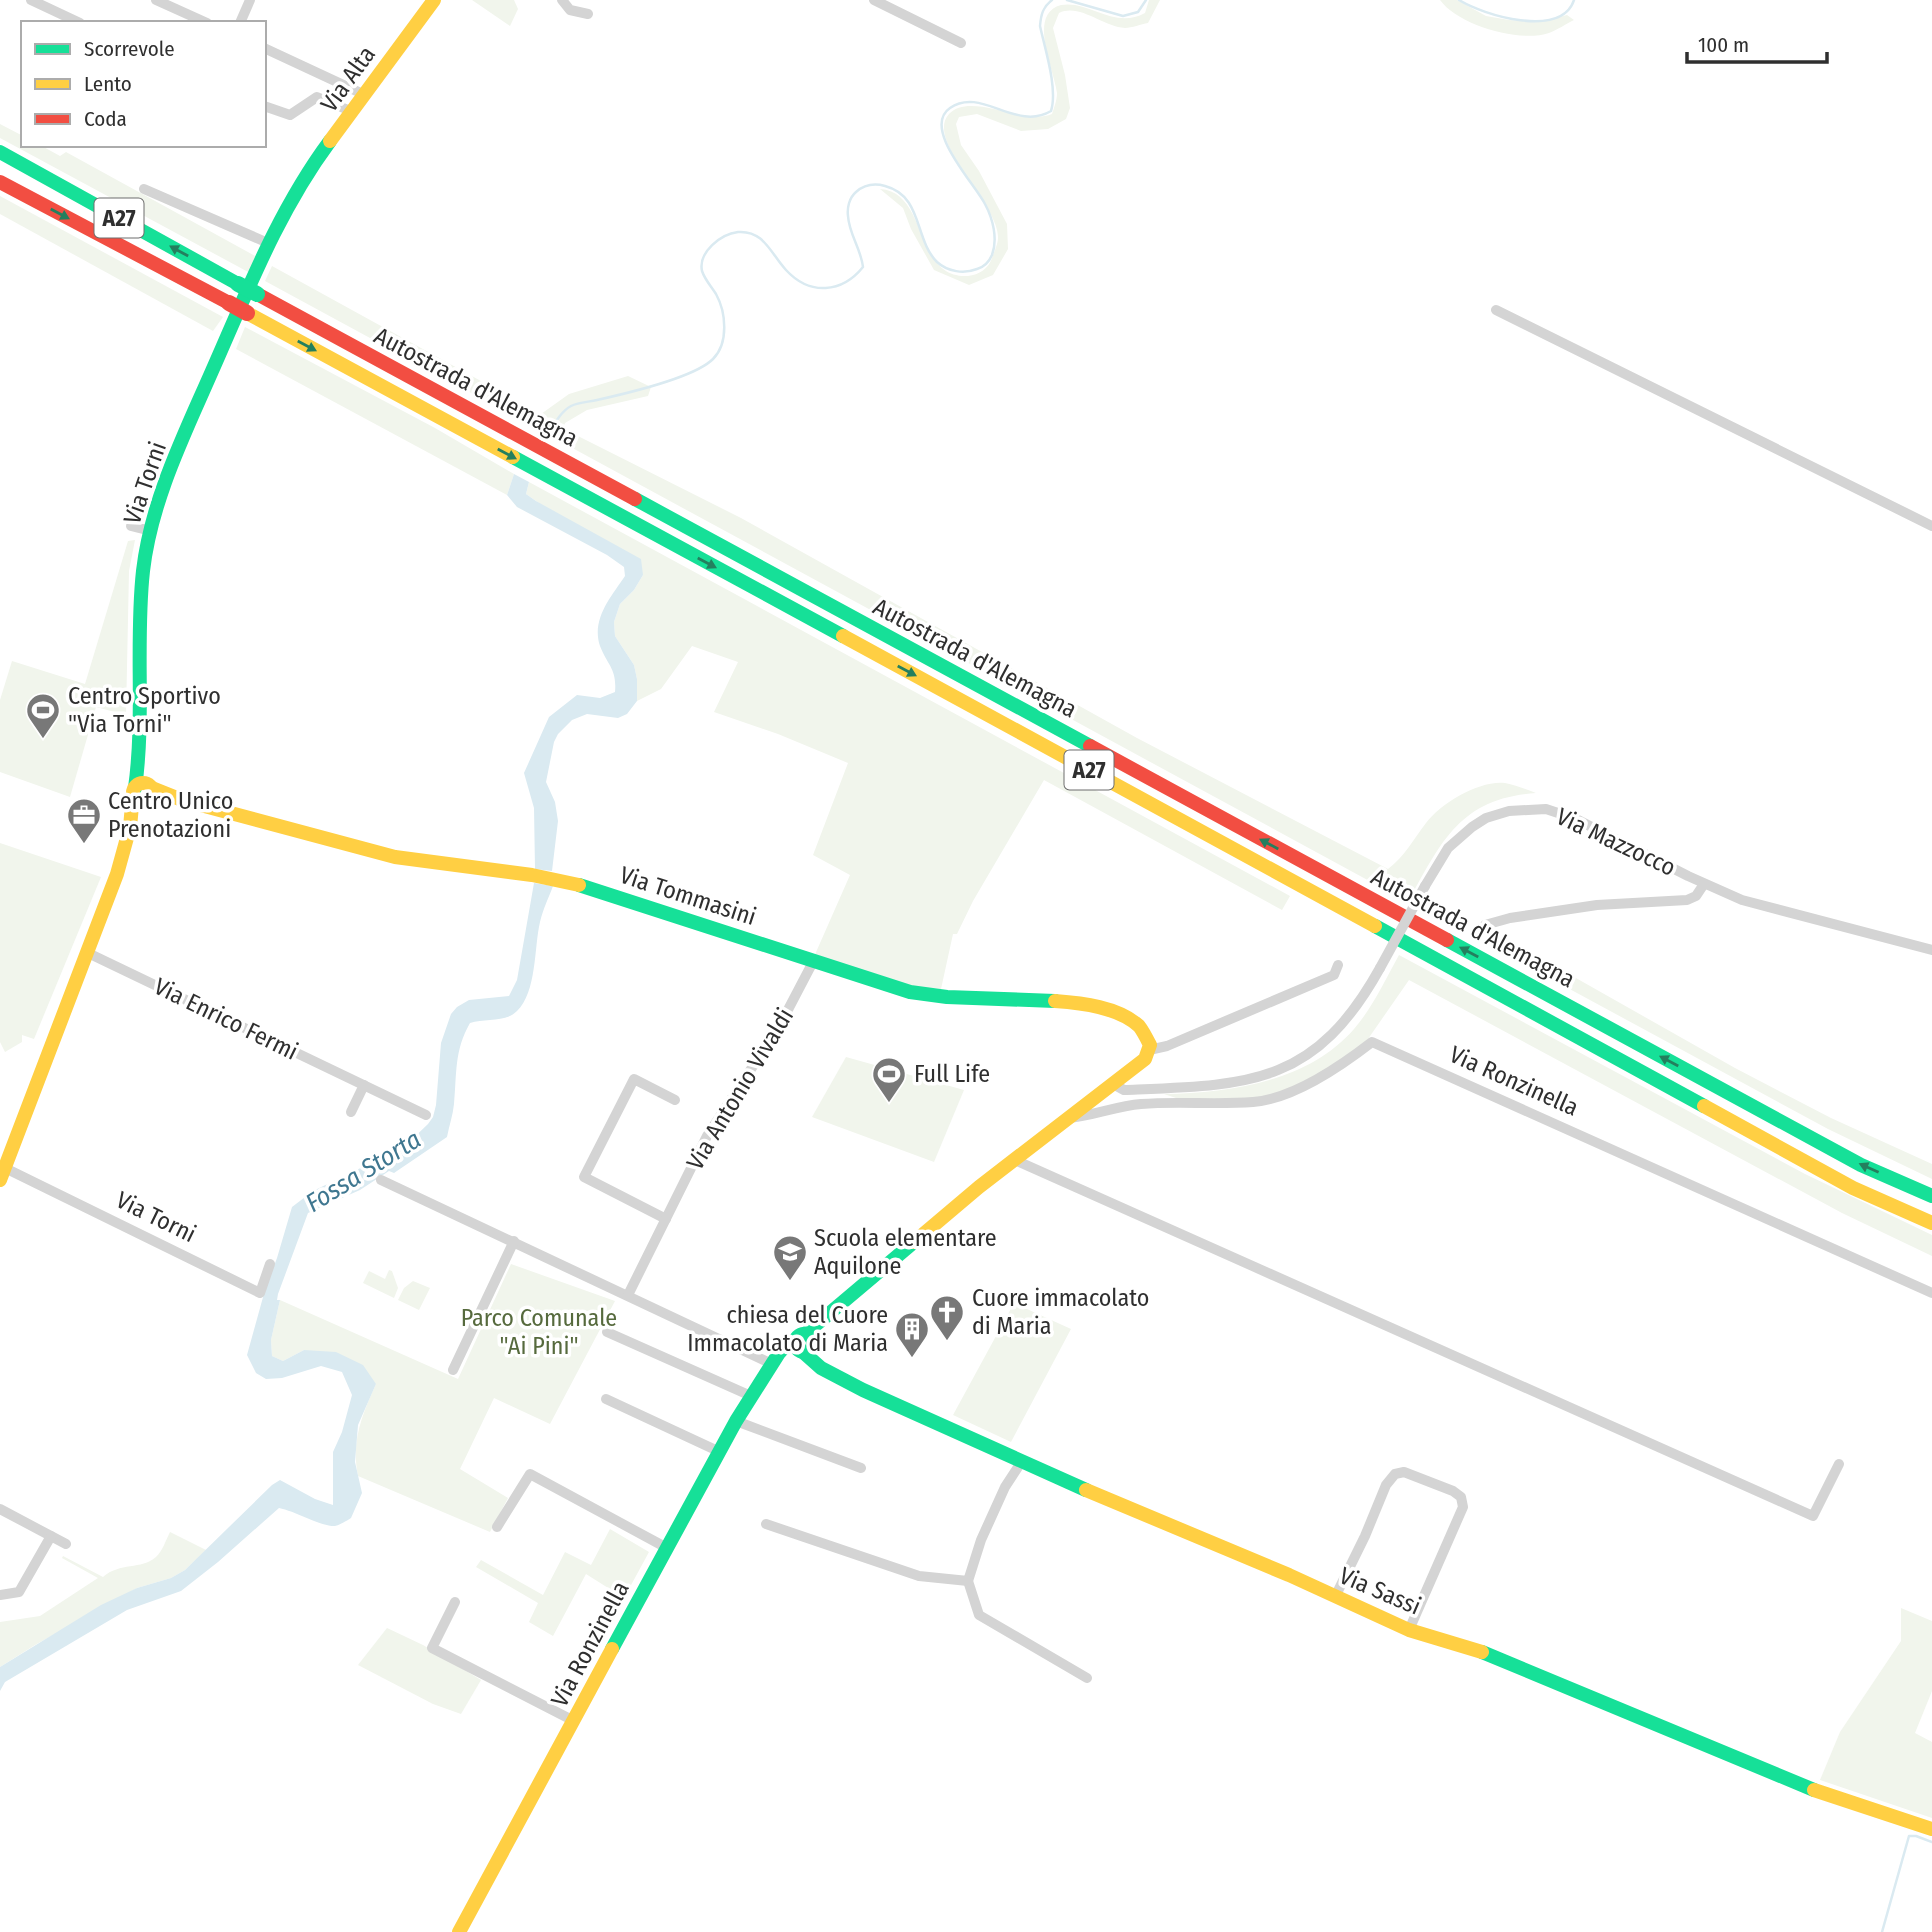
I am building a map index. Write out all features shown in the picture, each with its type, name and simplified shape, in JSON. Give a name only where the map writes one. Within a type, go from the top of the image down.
[{"type":"main road","name":"Via Alta","points":[[299,184],[434,0]]},
{"type":"main road","name":"Autostrada d'Alemagna","points":[[0,152],[238,284],[1861,1165],[1932,1196]]},
{"type":"main road","name":"Autostrada d'Alemagna","points":[[0,182],[229,303],[1248,856],[1853,1188],[1932,1223]]},
{"type":"main road","name":"Via Torni","points":[[2,1174],[88,953],[144,793],[141,754],[143,571],[150,531],[179,450],[268,243],[299,184]]},
{"type":"main road","name":"Via Tommasini","points":[[144,793],[182,800],[394,857],[429,864],[547,876],[910,992],[946,997],[1064,1000],[1097,1007],[1135,1022],[1149,1039],[1147,1054]]},
{"type":"main road","name":"Via Ronzinella","points":[[459,1932],[736,1421],[762,1379],[799,1348],[828,1317],[979,1187],[1113,1084],[1147,1054]]},
{"type":"main road","name":"Via Sassi","points":[[799,1348],[821,1368],[874,1395],[1409,1629],[1495,1656],[1780,1776],[1932,1829]]},
{"type":"street","points":[[31,0],[76,21]]},
{"type":"street","points":[[156,0],[203,21]]},
{"type":"street","points":[[241,21],[250,0]]},
{"type":"street","points":[[562,0],[570,10],[589,14]]},
{"type":"street","points":[[874,0],[961,43]]},
{"type":"street","points":[[266,49],[365,95]]},
{"type":"street","points":[[266,107],[290,115],[317,97],[352,112]]},
{"type":"street","points":[[144,189],[268,243]]},
{"type":"street","points":[[1496,310],[1932,526]]},
{"type":"street","points":[[131,526],[150,531]]},
{"type":"street","name":"Via Mazzocco","points":[[1113,1084],[1124,1090],[1257,1078],[1311,1054],[1337,1032],[1358,1006],[1448,848],[1464,832],[1494,815],[1530,808],[1552,811],[1576,819],[1704,884],[1765,908],[1932,950]]},
{"type":"street","name":"Via Mazzocco","points":[[1485,925],[1510,918],[1597,905],[1687,900],[1696,896],[1704,884]]},
{"type":"street","name":"Via Enrico Fermi","points":[[88,953],[426,1115]]},
{"type":"street","name":"Via Antonio Vivaldi","points":[[628,1295],[707,1136],[780,1025],[814,960]]},
{"type":"street","name":"Via Ronzinella","points":[[1147,1054],[1334,975],[1338,965]]},
{"type":"street","name":"Via Ronzinella","points":[[1067,1118],[1090,1117],[1122,1106],[1144,1104],[1256,1102],[1307,1084],[1340,1067],[1372,1042],[1932,1293]]},
{"type":"street","name":"Via Antonio Vivaldi","points":[[666,1219],[584,1177],[634,1079],[675,1100]]},
{"type":"street","points":[[351,1112],[364,1085]]},
{"type":"street","points":[[1015,1160],[1813,1516],[1839,1464]]},
{"type":"street","name":"Via Torni","points":[[2,1174],[260,1293],[270,1264]]},
{"type":"street","points":[[381,1180],[628,1295],[799,1348]]},
{"type":"street","points":[[453,1370],[514,1241]]},
{"type":"street","points":[[607,1332],[751,1396]]},
{"type":"street","points":[[607,1399],[720,1452]]},
{"type":"street","points":[[736,1421],[861,1468]]},
{"type":"street","points":[[1022,1461],[1005,1487],[975,1553],[968,1581],[979,1615],[1087,1678]]},
{"type":"street","points":[[1335,1597],[1386,1485],[1395,1474],[1404,1472],[1453,1491],[1461,1497],[1463,1507],[1409,1629]]},
{"type":"street","points":[[498,1527],[530,1474],[667,1548]]},
{"type":"street","points":[[0,1509],[66,1544]]},
{"type":"street","points":[[766,1524],[919,1576],[968,1581]]},
{"type":"street","points":[[0,1595],[19,1592],[51,1536]]},
{"type":"street","points":[[455,1602],[432,1648],[574,1721]]},
{"type":"green space","points":[[472,0],[514,0],[518,9],[510,26]]},
{"type":"green space","points":[[1149,0],[1160,0],[1148,23],[1128,28],[1117,27],[1075,11],[1059,13],[1053,28],[1070,108],[1066,119],[1048,129],[1021,131],[977,114],[959,117],[956,124],[961,145],[979,171],[1007,224],[1008,249],[993,275],[969,285],[934,270],[911,229],[903,208],[880,189],[896,194],[907,204],[938,264],[950,273],[968,276],[983,270],[991,262],[997,243],[995,224],[946,140],[944,126],[949,114],[970,106],[1027,116],[1052,114],[1057,93],[1044,30],[1051,10],[1061,5],[1072,5],[1112,17],[1134,17],[1145,13]]},
{"type":"green space","points":[[1440,0],[1457,0],[1486,16],[1509,20],[1539,22],[1567,15],[1574,20],[1549,33],[1522,36],[1506,34],[1460,17]]},
{"type":"green space","points":[[0,124],[21,135],[21,147],[44,147],[60,156],[66,152],[257,257],[250,273],[0,138]]},
{"type":"green space","points":[[0,196],[223,317],[213,331],[0,214]]},
{"type":"green space","points":[[272,266],[541,414],[569,394],[628,376],[651,387],[648,396],[587,410],[565,423],[564,429],[741,518],[1137,738],[1388,869],[1433,815],[1462,794],[1495,783],[1505,783],[1536,793],[1510,797],[1471,814],[1443,842],[1408,902],[265,281]]},
{"type":"green space","points":[[245,327],[435,428],[514,474],[507,495],[236,349]]},
{"type":"green space","points":[[529,482],[1290,896],[1282,910],[1044,780],[973,901],[957,934],[953,934],[941,989],[917,987],[813,959],[850,875],[813,855],[848,763],[778,734],[714,712],[738,662],[692,646],[661,689],[637,701],[634,665],[615,636],[614,622],[620,604],[634,590],[643,575],[526,494]]},
{"type":"green space","name":"Centro Sportivo \"Via Torni\"","points":[[135,540],[129,571],[126,715],[96,707],[70,797],[0,772],[0,700],[12,661],[85,684],[128,541]]},
{"type":"green space","points":[[0,843],[101,877],[34,1039],[22,1035],[22,1042],[5,1052],[0,1042]]},
{"type":"green space","points":[[1399,955],[1805,1174],[1932,1235],[1932,1256],[1842,1213],[1409,980],[1368,1039],[1325,1077],[1264,1100],[1197,1105],[1164,1094],[1241,1087],[1291,1073],[1314,1061],[1335,1047],[1361,1021]]},
{"type":"green space","points":[[1560,969],[1735,1068],[1831,1118],[1932,1164],[1932,1179],[1828,1129],[1553,980]]},
{"type":"green space","name":"Full Life","points":[[846,1057],[964,1090],[934,1162],[812,1117]]},
{"type":"green space","name":"Parco Comunale \"Ai Pini\"","points":[[511,1264],[615,1301],[550,1424],[494,1398],[460,1469],[508,1498],[490,1532],[358,1476],[357,1440],[362,1418],[376,1384],[304,1350],[283,1361],[272,1356],[271,1340],[280,1300],[458,1379]]},
{"type":"green space","points":[[389,1270],[392,1271],[398,1288],[394,1298],[363,1283],[369,1271],[385,1279]]},
{"type":"green space","points":[[413,1281],[430,1288],[419,1310],[398,1300],[404,1288]]},
{"type":"green space","points":[[1014,1303],[1071,1329],[1011,1442],[953,1415]]},
{"type":"green space","points":[[610,1529],[649,1552],[624,1598],[586,1574],[553,1636],[529,1622],[538,1603],[476,1567],[481,1560],[543,1595],[565,1552],[591,1565]]},
{"type":"green space","points":[[170,1532],[206,1550],[185,1570],[171,1578],[137,1588],[0,1667],[0,1622],[40,1616],[98,1578],[62,1558],[63,1556],[103,1577],[116,1569],[144,1563],[156,1557]]},
{"type":"green space","points":[[1901,1608],[1932,1621],[1932,1691],[1915,1733],[1932,1742],[1932,1818],[1820,1780],[1840,1732],[1901,1641]]},
{"type":"green space","points":[[387,1628],[423,1645],[481,1680],[461,1714],[433,1704],[358,1665]]},
{"type":"water","points":[[514,474],[529,482],[526,494],[536,501],[641,559],[643,575],[634,590],[620,604],[614,622],[615,636],[634,665],[637,701],[627,714],[618,718],[587,714],[572,720],[554,742],[546,782],[555,802],[558,821],[552,871],[535,869],[534,808],[524,773],[549,717],[577,695],[600,698],[615,692],[615,678],[600,646],[598,627],[604,609],[625,576],[624,567],[607,555],[517,507],[507,495]]},
{"type":"water","points":[[534,883],[553,886],[540,922],[528,993],[512,1015],[470,1023],[461,1043],[447,1137],[394,1173],[389,1171],[360,1190],[308,1213],[278,1294],[277,1300],[280,1300],[271,1340],[272,1356],[283,1361],[304,1350],[336,1352],[363,1365],[376,1384],[358,1425],[355,1462],[362,1493],[351,1518],[330,1526],[279,1508],[181,1591],[127,1610],[5,1682],[0,1691],[0,1667],[101,1605],[185,1570],[280,1480],[315,1499],[333,1505],[333,1452],[342,1432],[352,1395],[342,1372],[321,1366],[282,1378],[266,1379],[256,1373],[247,1355],[265,1290],[292,1207],[313,1191],[404,1147],[433,1117],[441,1043],[451,1014],[469,1000],[509,996],[517,980]]},
{"type":"waterway","name":"Fossa Storta","points":[[548,435],[560,415],[571,406],[675,379],[691,373],[713,359],[722,345],[724,318],[716,294],[703,274],[702,264],[712,245],[731,233],[747,232],[761,239],[786,270],[805,284],[826,288],[836,286],[855,276],[863,267],[849,223],[850,200],[862,188],[881,185],[897,191],[906,199],[930,253],[937,262],[951,270],[962,272],[972,271],[986,264],[994,249],[992,223],[985,204],[946,142],[942,129],[943,117],[950,108],[974,102],[1025,116],[1038,116],[1051,111],[1052,81],[1040,26],[1043,11],[1052,0]]},
{"type":"waterway","name":"Fossa Storta","points":[[1067,0],[1123,16],[1138,12],[1146,0]]},
{"type":"waterway","name":"Fossa Storta","points":[[1459,0],[1503,17],[1538,21],[1554,19],[1566,12],[1574,0]]},
{"type":"waterway","points":[[1882,1932],[1909,1836],[1932,1842]]},
{"type":"traffic: fast","points":[[135,788],[139,734],[141,598],[153,519],[180,444],[265,253],[295,195],[330,141]]},
{"type":"traffic: fast","points":[[0,152],[238,284]]},
{"type":"traffic: fast","points":[[238,284],[257,294]]},
{"type":"traffic: fast","points":[[513,457],[843,636]]},
{"type":"traffic: fast","points":[[635,499],[1090,746]]},
{"type":"traffic: fast","points":[[579,885],[910,992],[947,997],[1055,1001]]},
{"type":"traffic: fast","points":[[1375,926],[1704,1106]]},
{"type":"traffic: fast","points":[[1447,940],[1861,1165],[1932,1196]]},
{"type":"traffic: fast","points":[[805,1334],[914,1242]]},
{"type":"traffic: fast","points":[[804,1334],[810,1337],[813,1343],[810,1349],[804,1352],[798,1349],[795,1343],[798,1337],[804,1334]]},
{"type":"traffic: fast","points":[[612,1649],[736,1421],[779,1353],[787,1344],[796,1340]]},
{"type":"traffic: fast","points":[[803,1352],[821,1368],[863,1390],[1086,1490]]},
{"type":"traffic: fast","points":[[1482,1652],[1814,1790]]},
{"type":"traffic: slow","points":[[330,141],[434,0]]},
{"type":"traffic: slow","points":[[247,313],[513,457]]},
{"type":"traffic: slow","points":[[843,636],[1375,926]]},
{"type":"traffic: slow","points":[[143,783],[150,786],[153,793],[150,800],[143,803],[136,800],[133,793],[136,786],[143,783]]},
{"type":"traffic: slow","points":[[152,788],[182,800],[395,857],[532,875],[579,885]]},
{"type":"traffic: slow","points":[[0,1180],[117,874],[130,827],[133,795]]},
{"type":"traffic: slow","points":[[914,1242],[979,1187],[1145,1059],[1150,1045],[1139,1026],[1121,1014],[1099,1007],[1055,1001]]},
{"type":"traffic: slow","points":[[1704,1106],[1853,1188],[1932,1223]]},
{"type":"traffic: slow","points":[[1086,1490],[1289,1575],[1409,1630],[1482,1652]]},
{"type":"traffic: slow","points":[[459,1932],[612,1649]]},
{"type":"traffic: slow","points":[[1814,1790],[1932,1829]]},
{"type":"traffic: jam","points":[[0,182],[229,303]]},
{"type":"traffic: jam","points":[[257,294],[635,499]]},
{"type":"traffic: jam","points":[[229,303],[247,313]]},
{"type":"traffic: jam","points":[[1090,746],[1447,940]]},
{"type":"place","name":"Centro Sportivo \"Via Torni\"","points":[[43,740]]},
{"type":"place","name":"Centro Unico Prenotazioni","points":[[84,845]]},
{"type":"place","name":"Full Life","points":[[889,1104]]},
{"type":"place","name":"Scuola elementare Aquilone","points":[[790,1282]]},
{"type":"place","name":"Cuore immacolato di Maria","points":[[947,1342]]},
{"type":"place","name":"chiesa del Cuore Immacolato di Maria","points":[[912,1359]]}]
